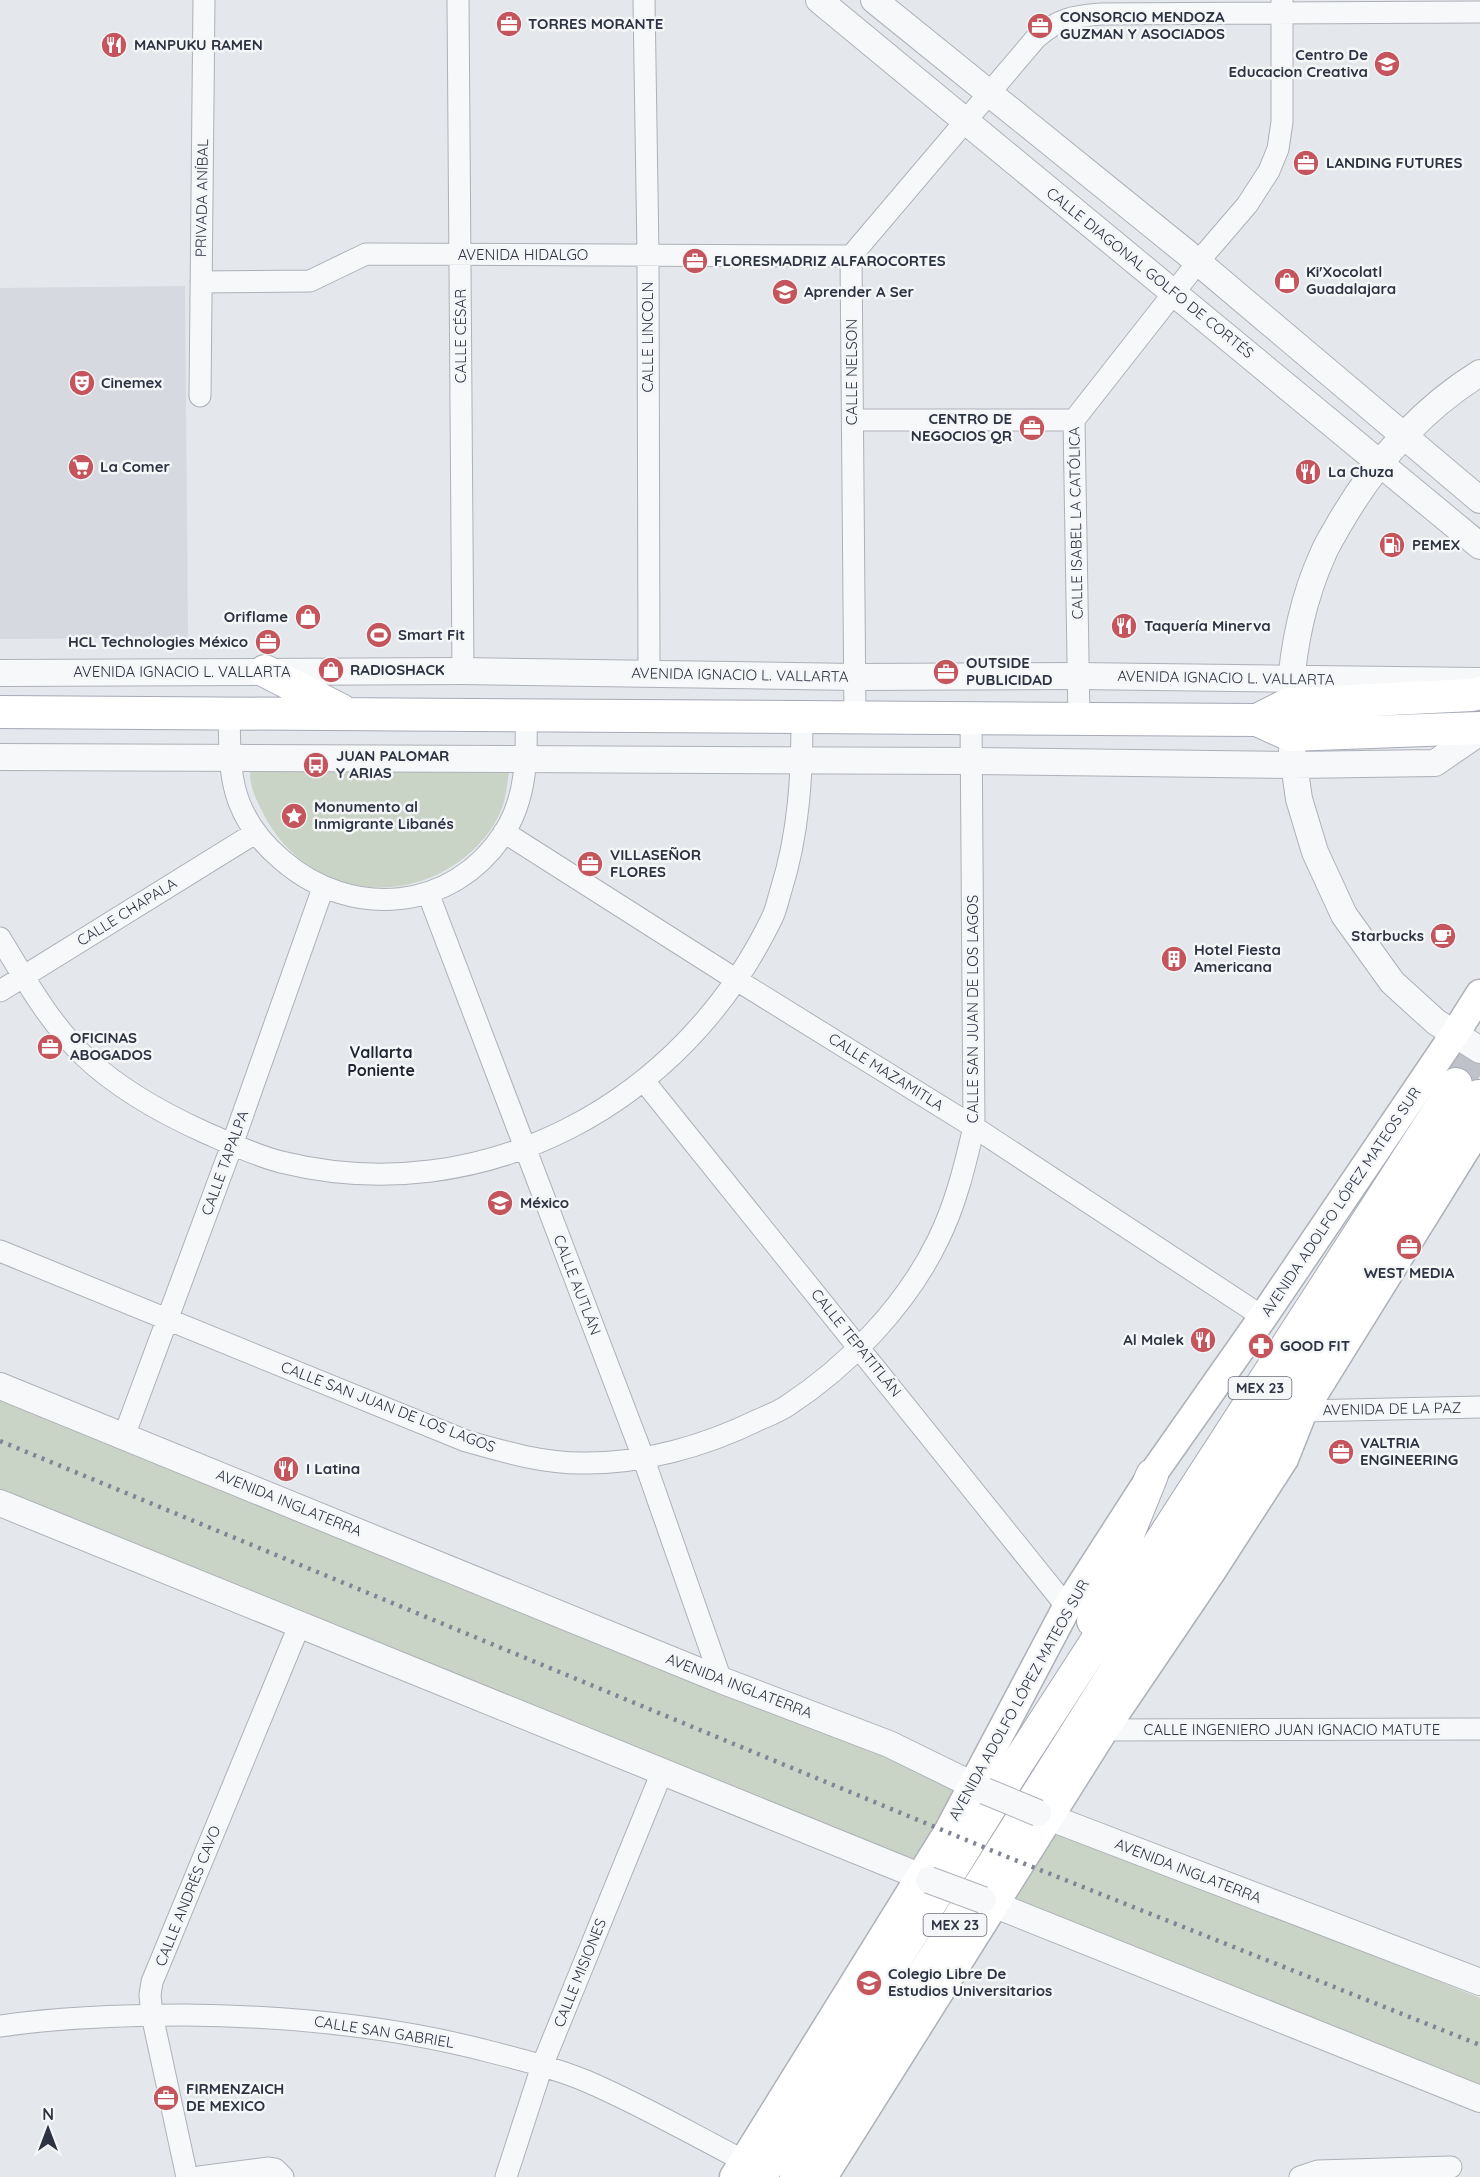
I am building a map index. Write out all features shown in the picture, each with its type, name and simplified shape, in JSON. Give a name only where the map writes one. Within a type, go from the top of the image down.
[{"type":"main road","points":[[265,671],[347,713]]},
{"type":"main road","name":"AVENIDA IGNACIO L. VALLARTA","points":[[0,712],[1257,720],[1290,706],[1480,693]]},
{"type":"main road","name":"AVENIDA IGNACIO L. VALLARTA","points":[[1290,706],[1480,730]]},
{"type":"main road","name":"AVENIDA ADOLFO LÓPEZ MATEOS SUR","points":[[746,2172],[839,2004],[925,1878],[980,1789],[1067,1607],[1152,1475],[1263,1317],[1455,1035],[1480,994]]},
{"type":"main road","points":[[823,2177],[988,1902],[1044,1815],[1211,1572],[1284,1459],[1303,1411],[1471,1102]]},
{"type":"main road","name":"AVENIDA ADOLFO LÓPEZ MATEOS SUR","points":[[746,2172],[1064,1691],[1471,1102]]},
{"type":"main road","name":"MEX 23","points":[[796,2177],[1115,1674],[1471,1102]]},
{"type":"main road","points":[[1115,1674],[1172,1605],[1272,1453],[1303,1411]]},
{"type":"main road","points":[[1064,1691],[1152,1475]]},
{"type":"street","name":"PRIVADA ANÍBAL","points":[[200,396],[204,0]]},
{"type":"street","name":"CALLE CÉSAR","points":[[458,0],[463,671]]},
{"type":"street","name":"CALLE LINCOLN","points":[[645,0],[649,673]]},
{"type":"street","name":"CALLE DIAGONAL GOLFO DE CORTÉS","points":[[819,0],[1480,546]]},
{"type":"street","points":[[874,0],[1198,262],[1480,500]]},
{"type":"street","points":[[851,256],[1036,38],[1049,27],[1060,10],[1080,15],[1282,7],[1480,12]]},
{"type":"street","name":"CALLE ISABEL LA CATÓLICA","points":[[1079,718],[1074,420],[1261,186],[1278,149],[1283,101],[1282,7]]},
{"type":"street","name":"AVENIDA HIDALGO","points":[[201,282],[310,281],[366,255],[851,256]]},
{"type":"street","name":"CALLE NELSON","points":[[851,256],[855,717]]},
{"type":"street","points":[[1480,373],[1434,407],[1404,435],[1355,497],[1323,553],[1301,615],[1290,706],[1293,765],[1301,807],[1325,879],[1344,915],[1392,982],[1436,1022],[1480,1050]]},
{"type":"street","points":[[853,420],[1074,420]]},
{"type":"street","name":"AVENIDA IGNACIO L. VALLARTA","points":[[0,673],[463,671],[855,676],[1078,676],[1290,706],[1480,681]]},
{"type":"street","points":[[230,712],[230,758],[239,802],[255,833],[295,872],[323,888],[355,898],[393,900],[428,893],[454,881],[479,863],[504,832],[521,792],[527,759],[526,714]]},
{"type":"street","points":[[0,938],[23,977],[54,1021],[84,1057],[156,1108],[232,1145],[279,1162],[329,1171],[383,1175],[436,1171],[477,1162],[525,1148],[576,1125],[610,1106],[644,1081],[695,1032],[735,979],[773,916],[785,878],[795,835],[801,791],[802,716]]},
{"type":"street","name":"CALLE SAN JUAN DE LOS LAGOS","points":[[0,1251],[466,1441],[544,1461],[583,1463],[643,1457],[679,1450],[727,1435],[785,1407],[825,1377],[859,1347],[893,1311],[918,1276],[939,1239],[965,1165],[974,1127],[971,717]]},
{"type":"street","points":[[0,757],[972,761],[1293,765],[1435,763],[1480,730]]},
{"type":"street","name":"CALLE MAZAMITLA","points":[[504,832],[974,1127],[1263,1317]]},
{"type":"street","name":"CALLE CHAPALA","points":[[0,991],[255,833]]},
{"type":"street","name":"CALLE TAPALPA","points":[[124,1436],[232,1145],[323,888]]},
{"type":"street","name":"CALLE AUTLÁN","points":[[428,893],[643,1457],[721,1680]]},
{"type":"street","name":"CALLE TEPATITLÁN","points":[[644,1081],[1067,1607]]},
{"type":"street","name":"AVENIDA INGLATERRA","points":[[0,1386],[721,1680],[889,1744],[980,1789],[1044,1815],[1480,1982]]},
{"type":"street","name":"AVENIDA DE LA PAZ","points":[[1303,1411],[1480,1407]]},
{"type":"street","points":[[0,1503],[662,1773],[1480,2099]]},
{"type":"street","name":"CALLE ANDRÉS CAVO","points":[[187,2177],[152,2015],[150,1995],[152,1982],[299,1626]]},
{"type":"street","name":"CALLE INGENIERO JUAN IGNACIO MATUTE","points":[[1104,1730],[1480,1729]]},
{"type":"street","name":"CALLE MISIONES","points":[[506,2177],[542,2066],[662,1773]]},
{"type":"street","name":"CALLE SAN GABRIEL","points":[[0,2026],[91,2017],[254,2016],[352,2025],[446,2040],[585,2080],[635,2104],[746,2172]]},
{"type":"street","points":[[1300,2177],[1318,2171],[1451,2167]]},
{"type":"street","points":[[199,2177],[269,2168],[275,2169],[283,2177]]},
{"type":"shaded area","points":[[185,286],[188,638],[0,639],[0,288]]},
{"type":"green space","points":[[251,767],[509,772],[505,799],[499,816],[485,837],[467,856],[433,876],[405,885],[377,887],[349,884],[323,874],[299,858],[278,837],[262,811],[251,784]]},
{"type":"green space","points":[[0,1398],[1480,1998],[1480,2086],[903,1857],[0,1491]]},
{"type":"tunnel","points":[[1456,1084],[1480,1046]]},
{"type":"railway","points":[[0,1441],[1010,1858],[1480,2045]]},
{"type":"place","name":"TORRES MORANTE","points":[[509,24]]},
{"type":"place","name":"CONSORCIO MENDOZA GUZMAN Y ASOCIADOS","points":[[1040,26]]},
{"type":"place","name":"MANPUKU RAMEN","points":[[114,45]]},
{"type":"place","name":"Centro De Educacion Creativa","points":[[1387,64]]},
{"type":"place","name":"LANDING FUTURES","points":[[1306,163]]},
{"type":"place","name":"FLORESMADRIZ ALFAROCORTES","points":[[695,261]]},
{"type":"place","name":"Ki'Xocolatl Guadalajara","points":[[1287,281]]},
{"type":"place","name":"Aprender A Ser","points":[[785,292]]},
{"type":"place","name":"Cinemex","points":[[82,383]]},
{"type":"place","name":"CENTRO DE NEGOCIOS QR","points":[[1032,428]]},
{"type":"place","name":"La Comer","points":[[81,467]]},
{"type":"place","name":"La Chuza","points":[[1308,472]]},
{"type":"place","name":"PEMEX","points":[[1392,545]]},
{"type":"place","name":"Oriflame","points":[[308,617]]},
{"type":"place","name":"Taquería Minerva","points":[[1124,626]]},
{"type":"place","name":"Smart Fit","points":[[379,635]]},
{"type":"place","name":"HCL Technologies México","points":[[268,642]]},
{"type":"place","name":"RADIOSHACK","points":[[331,670]]},
{"type":"place","name":"OUTSIDE PUBLICIDAD","points":[[946,672]]},
{"type":"place","name":"JUAN PALOMAR Y ARIAS","points":[[316,765]]},
{"type":"place","name":"Monumento al Inmigrante Libanés","points":[[294,816]]},
{"type":"place","name":"VILLASEÑOR FLORES","points":[[590,864]]},
{"type":"place","name":"Starbucks","points":[[1443,936]]},
{"type":"place","name":"Hotel Fiesta Americana","points":[[1174,959]]},
{"type":"place","name":"OFICINAS ABOGADOS","points":[[50,1047]]},
{"type":"place","name":"México","points":[[500,1203]]},
{"type":"place","name":"WEST MEDIA","points":[[1409,1247]]},
{"type":"place","name":"Al Malek","points":[[1203,1340]]},
{"type":"place","name":"GOOD FIT","points":[[1261,1346]]},
{"type":"place","name":"VALTRIA ENGINEERING","points":[[1341,1452]]},
{"type":"place","name":"I Latina","points":[[286,1469]]},
{"type":"place","name":"Colegio Libre De Estudios Universitarios","points":[[869,1983]]},
{"type":"place","name":"FIRMENZAICH DE MEXICO","points":[[166,2098]]},
{"type":"district","name":"Vallarta Poniente","points":[[381,1061]]}]
